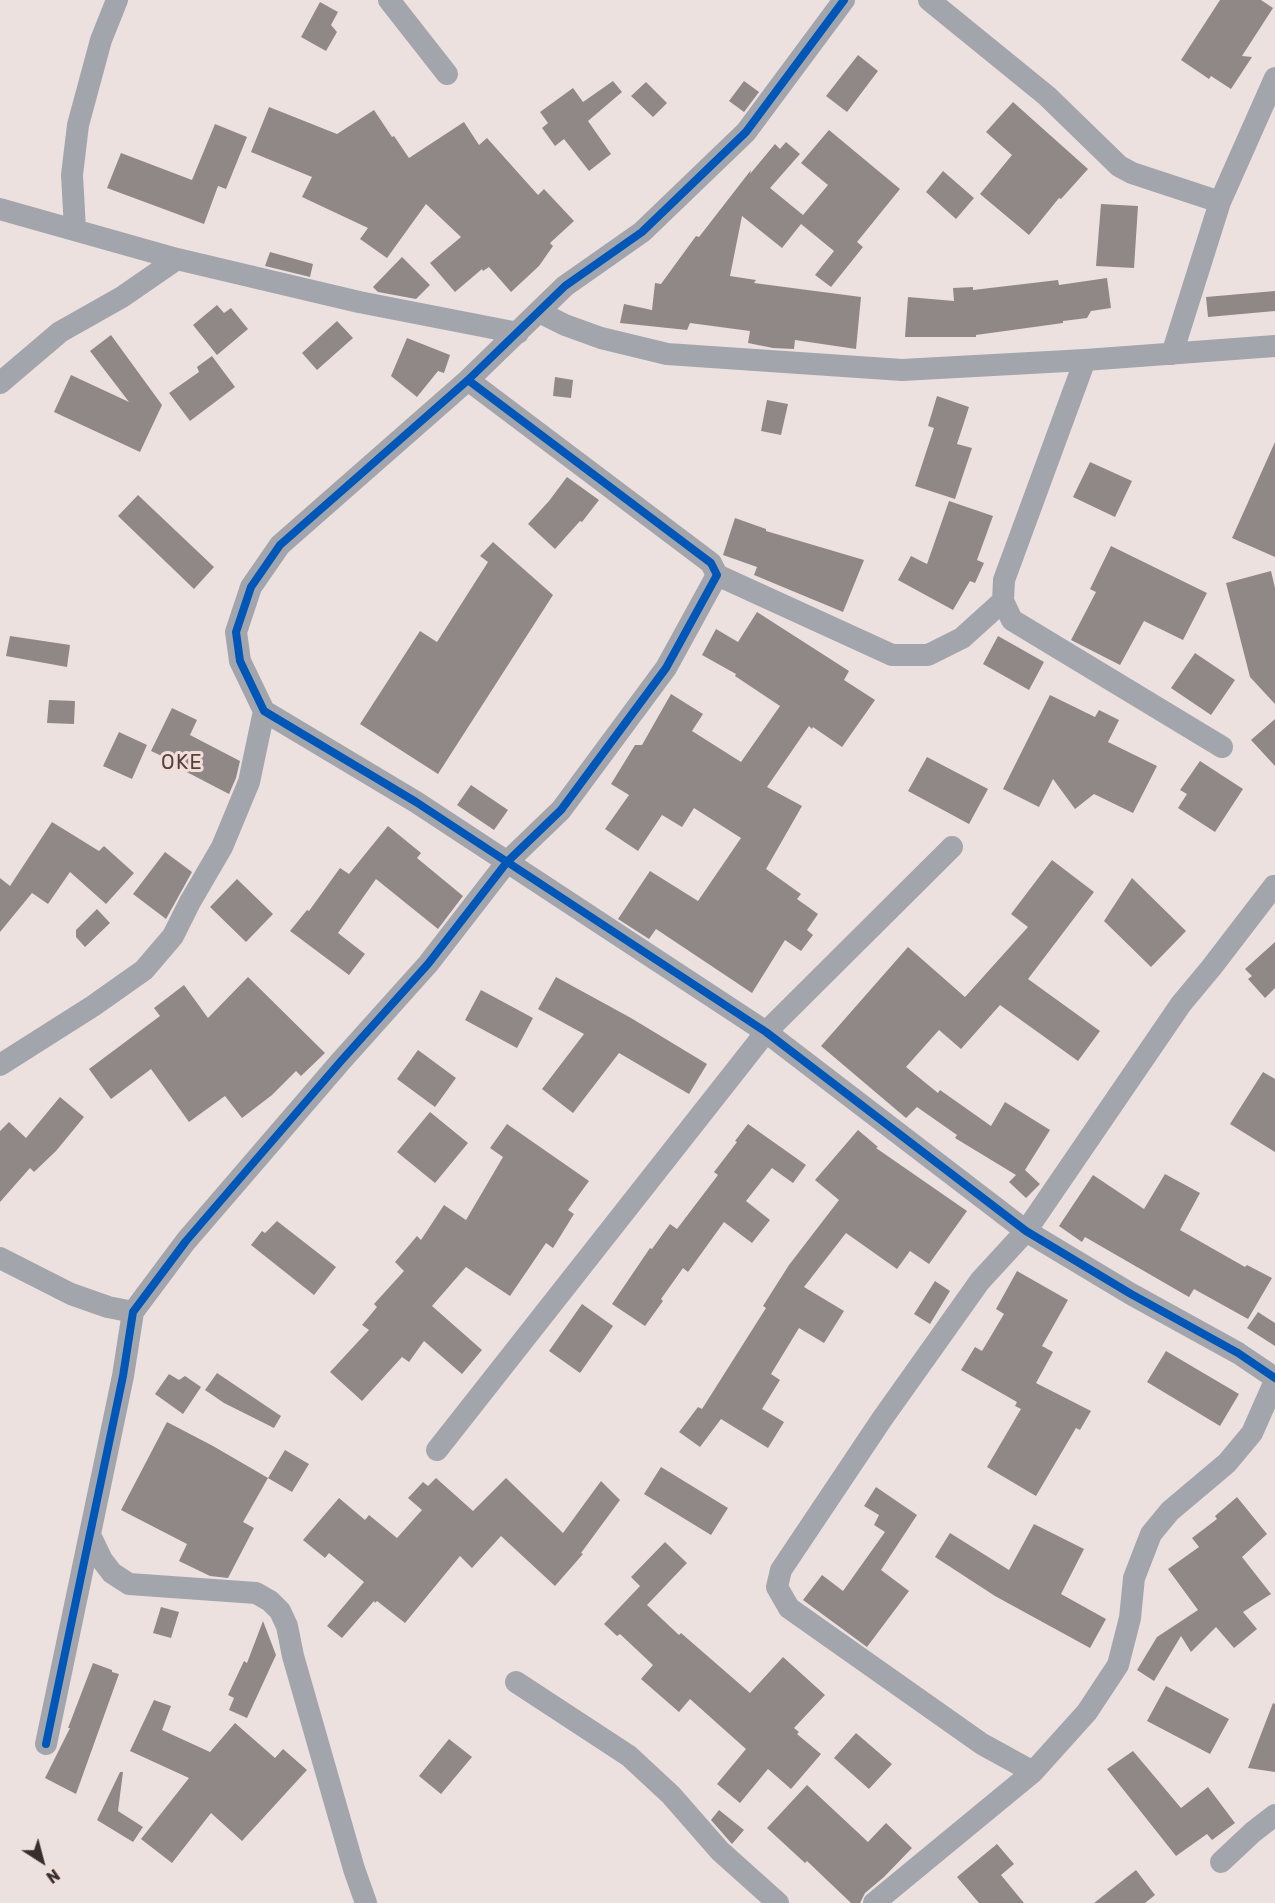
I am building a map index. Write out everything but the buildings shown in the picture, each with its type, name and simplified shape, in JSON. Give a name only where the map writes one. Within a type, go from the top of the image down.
[{"type":"street","points":[[75,229],[72,175],[78,125],[101,40],[117,0]]},
{"type":"street","points":[[388,0],[447,74]]},
{"type":"street","points":[[844,0],[746,132],[642,232],[565,286],[468,380],[288,537],[251,587],[236,632],[240,661],[264,711],[416,802],[766,1032],[1026,1231],[1131,1294],[1238,1353],[1275,1379],[1252,1434],[1227,1463],[1170,1511],[1151,1534],[1134,1578],[1130,1618],[1118,1665],[1087,1712],[1033,1772],[874,1903]]},
{"type":"street","points":[[929,0],[1047,96],[1119,166],[1132,174],[1220,202]]},
{"type":"street","points":[[1172,354],[1220,202],[1275,78]]},
{"type":"street","points":[[0,209],[177,259],[359,302],[518,333]]},
{"type":"street","points":[[0,383],[60,332],[122,297],[177,259]]},
{"type":"street","points":[[539,312],[565,325],[601,338],[667,354],[902,370],[1275,346]]},
{"type":"street","points":[[1085,360],[1004,580],[1003,601],[1012,620],[1222,747]]},
{"type":"street","points":[[468,380],[711,563],[717,575],[892,655],[928,655],[962,638],[1003,601]]},
{"type":"street","points":[[46,1744],[123,1376],[133,1312],[186,1242],[341,1061],[428,964],[507,862],[561,810],[666,669],[717,575]]},
{"type":"street","points":[[0,1065],[93,1006],[144,970],[173,936],[222,847],[249,782],[264,711]]},
{"type":"street","points":[[437,1450],[766,1032],[952,847]]},
{"type":"street","points":[[1033,1772],[982,1744],[789,1608],[777,1587],[781,1570],[882,1419],[980,1281],[1026,1231],[1181,1004],[1274,886]]},
{"type":"street","points":[[0,1258],[71,1294],[108,1307],[133,1312]]},
{"type":"street","points":[[90,1535],[102,1560],[112,1573],[129,1584],[256,1593],[270,1601],[280,1611],[287,1626],[293,1656],[354,1869],[366,1903]]},
{"type":"street","points":[[516,1682],[629,1756],[671,1795],[720,1851],[778,1903]]},
{"type":"street","points":[[1221,1863],[1253,1832],[1275,1815]]},
{"type":"cycle path","points":[[844,0],[746,132],[642,232],[565,286],[468,380],[280,545],[251,587],[236,632],[240,661],[264,711],[416,802],[766,1032],[1026,1231],[1131,1294],[1238,1353],[1275,1378]]},
{"type":"cycle path","points":[[46,1744],[123,1376],[133,1312],[186,1241],[428,964],[507,862],[561,810],[666,668],[717,575],[711,563],[468,380]]},
{"type":"district","name":"OKE","points":[[182,763]]}]
